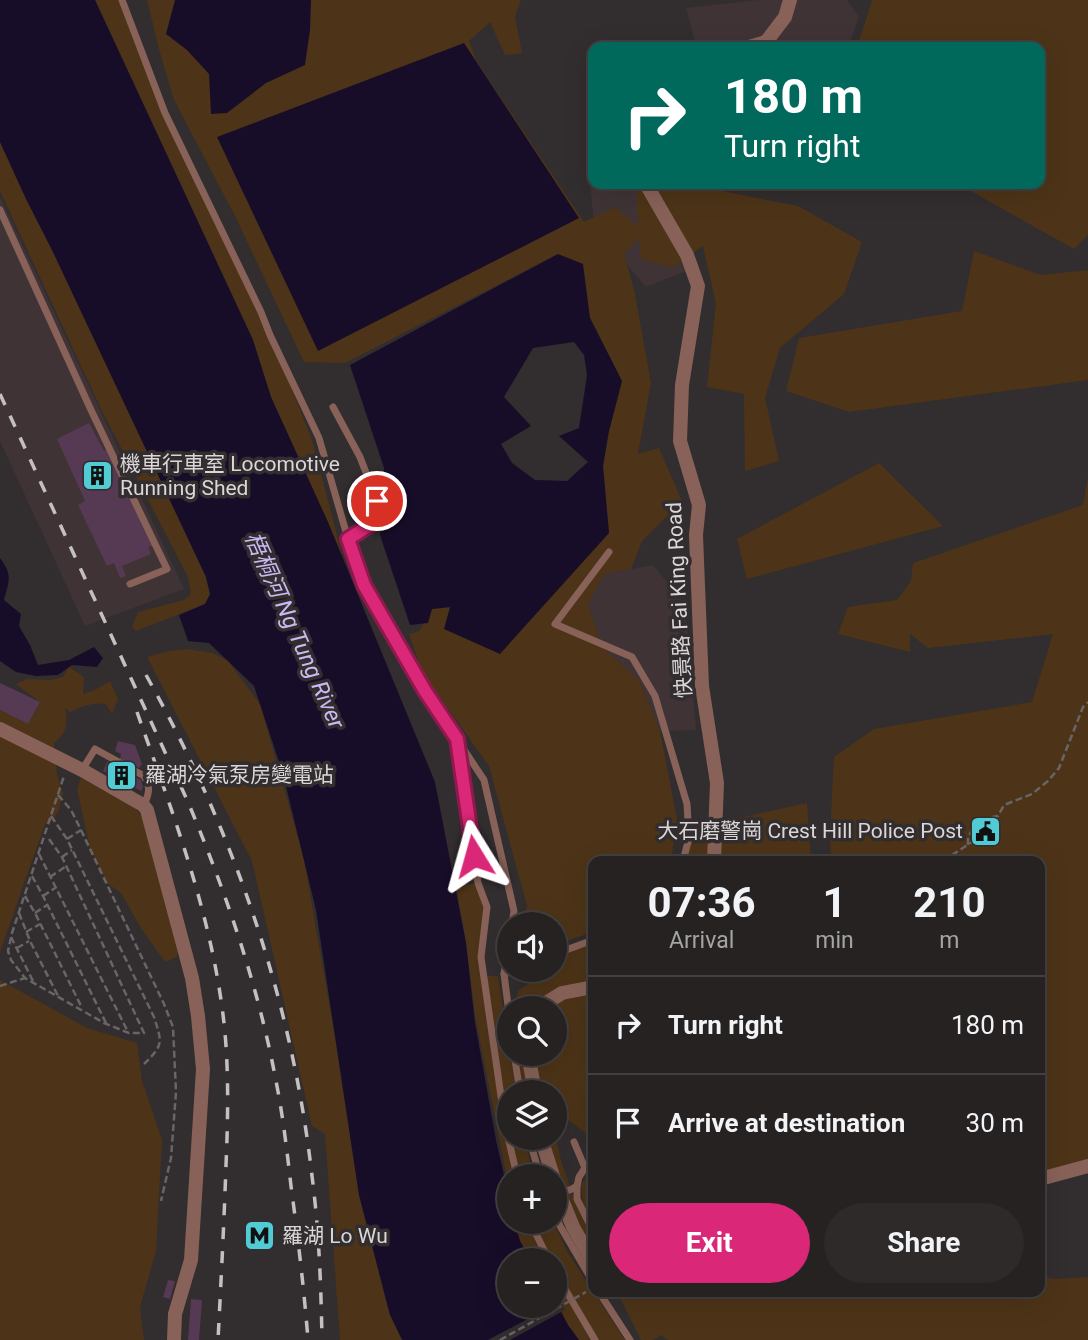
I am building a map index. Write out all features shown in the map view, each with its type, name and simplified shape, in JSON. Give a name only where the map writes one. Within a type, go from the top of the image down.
[{"type":"street","points":[[766,42],[785,17],[790,0]]},
{"type":"street","name":"快景路 Fai King Road","points":[[649,189],[687,255],[698,286],[682,385],[680,441],[699,505],[696,535],[702,686],[718,783],[714,856]]},
{"type":"street","points":[[0,729],[82,770],[143,805],[147,810],[192,978],[203,1069],[191,1260],[175,1314],[174,1340]]},
{"type":"street","points":[[557,996],[588,988]]},
{"type":"street","points":[[1045,1178],[1088,1166]]},
{"type":"street","points":[[567,1213],[588,1253]]},
{"type":"lane","points":[[122,0],[165,113],[319,438],[364,585],[425,691],[484,780],[513,912]]},
{"type":"lane","points":[[0,210],[167,569],[130,584]]},
{"type":"lane","points":[[333,407],[360,457],[377,501],[373,523],[348,539]]},
{"type":"lane","points":[[609,552],[555,624],[632,657],[655,696],[687,804],[689,838],[684,856]]},
{"type":"lane","points":[[457,739],[478,883],[487,907],[481,957],[514,1164]]},
{"type":"lane","points":[[82,770],[95,749],[144,776],[149,794],[143,805]]},
{"type":"lane","points":[[567,950],[588,942]]},
{"type":"lane","points":[[574,1142],[585,1168],[577,1186],[578,1199],[588,1220]]},
{"type":"lane","points":[[567,1189],[577,1186]]},
{"type":"lane","points":[[565,1234],[588,1274]]},
{"type":"lane","points":[[567,1292],[595,1340]]},
{"type":"lane","points":[[602,1297],[630,1340]]},
{"type":"path","points":[[968,845],[968,838],[976,820],[998,816],[1004,805],[1032,794],[1059,768],[1083,707],[1088,702]]},
{"type":"path","points":[[49,839],[62,857],[144,1033],[129,1033],[106,1024],[25,978],[11,960],[8,951],[10,937],[64,776]]},
{"type":"path","points":[[58,795],[71,810],[81,830],[173,1027],[176,1092],[171,1158],[161,1201]]},
{"type":"path","points":[[51,816],[67,839],[154,1017],[160,1045],[144,1064]]},
{"type":"path","points":[[67,839],[81,830]]},
{"type":"path","points":[[951,856],[975,840]]},
{"type":"path","points":[[62,857],[72,850]]},
{"type":"path","points":[[39,854],[129,1033]]},
{"type":"path","points":[[50,877],[66,867]]},
{"type":"path","points":[[32,876],[106,1024]]},
{"type":"path","points":[[43,896],[56,887]]},
{"type":"path","points":[[25,896],[83,1011]]},
{"type":"path","points":[[35,913],[47,905]]},
{"type":"path","points":[[19,914],[59,997]]},
{"type":"path","points":[[26,932],[40,924]]},
{"type":"path","points":[[10,937],[34,983]]},
{"type":"path","points":[[17,948],[30,941]]},
{"type":"path","points":[[0,986],[25,978]]},
{"type":"path","points":[[500,1340],[586,1293]]},
{"type":"shaded area","points":[[95,0],[122,0],[150,73],[270,335],[312,440],[343,558],[271,397],[253,340]]},
{"type":"shaded area","points":[[147,0],[521,0],[515,17],[522,53],[505,55],[490,22],[469,41],[476,60],[584,222],[615,207],[638,227],[636,189],[712,189],[798,206],[862,242],[844,294],[780,348],[765,398],[779,461],[745,471],[744,394],[707,387],[716,304],[703,246],[672,268],[641,259],[639,238],[624,254],[634,289],[651,383],[638,454],[659,448],[682,501],[642,541],[631,569],[604,574],[588,604],[602,647],[639,680],[660,731],[677,819],[672,856],[588,856],[588,934],[567,941],[567,912],[525,912],[527,906],[489,766],[422,672],[409,634],[419,631],[432,609],[451,607],[609,533],[603,466],[622,381],[558,254],[345,363],[304,362],[235,216],[174,100]]},
{"type":"shaded area","points":[[758,0],[847,0],[859,17],[850,42],[695,42],[686,8]]},
{"type":"shaded area","points":[[1088,0],[1088,235],[1074,249],[967,189],[1045,189],[1045,42],[859,42],[872,1]]},
{"type":"shaded area","points":[[0,142],[205,574],[210,594],[205,604],[136,631],[132,627],[138,612],[184,600],[191,594],[188,577],[100,407],[0,191]]},
{"type":"shaded area","points":[[591,189],[660,189],[699,266],[646,287],[594,226]]},
{"type":"shaded area","points":[[0,197],[184,589],[85,626],[0,441]]},
{"type":"shaded area","points":[[974,251],[1041,275],[1088,270],[1088,380],[849,412],[786,391],[799,338],[962,311]]},
{"type":"shaded area","points":[[879,463],[943,526],[747,579],[737,539]]},
{"type":"shaded area","points":[[1088,476],[1088,1166],[1045,1178],[1045,856],[831,856],[830,837],[834,757],[874,729],[1032,702],[1053,634],[928,648],[910,634],[910,652],[838,634],[848,607],[897,600],[911,581],[913,563],[1083,505]]},
{"type":"shaded area","points":[[653,565],[685,604],[696,730],[660,731],[639,680],[602,647],[588,604],[604,574]]},
{"type":"shaded area","points":[[187,649],[213,653],[228,661],[260,704],[304,859],[359,1195],[388,1309],[403,1340],[340,1340],[325,1134],[312,1126],[252,861],[147,657]]},
{"type":"shaded area","points":[[69,667],[84,677],[83,694],[110,681],[118,699],[112,714],[106,704],[88,705],[70,712],[65,708],[65,728],[62,736],[54,743],[57,775],[63,793],[59,810],[52,822],[45,824],[0,952],[0,710],[28,724],[40,702],[16,684],[27,679],[51,680],[63,677]]},
{"type":"shaded area","points":[[81,778],[135,808],[142,817],[179,925],[177,957],[165,962],[121,893],[107,883],[90,848],[77,789]]},
{"type":"shaded area","points":[[807,803],[811,856],[683,856],[688,829]]},
{"type":"shaded area","points":[[475,883],[487,907],[479,962],[484,976],[497,976],[499,982],[501,996],[497,996],[497,1066],[512,1066],[514,1080],[497,1080],[497,1128],[475,1015],[456,888]]},
{"type":"shaded area","points":[[588,942],[588,1135],[567,1119],[567,1080],[520,1080],[518,1066],[567,1066],[567,996],[517,996],[519,990],[529,982],[567,982],[567,950]]},
{"type":"shaded area","points":[[0,980],[87,1028],[137,1043],[142,1081],[162,1140],[156,1251],[140,1307],[144,1340],[0,1340]]},
{"type":"shaded area","points":[[501,1150],[527,1150],[531,1164],[504,1164]]},
{"type":"shaded area","points":[[550,1150],[559,1150],[562,1164],[554,1164]]},
{"type":"shaded area","points":[[588,1176],[588,1214],[583,1205],[581,1184]]},
{"type":"shaded area","points":[[567,1194],[572,1195],[588,1227],[588,1239],[567,1202]]},
{"type":"shaded area","points":[[518,1234],[559,1234],[566,1248],[523,1248]]},
{"type":"shaded area","points":[[567,1251],[588,1284],[588,1297],[597,1297],[625,1340],[579,1340],[564,1318],[567,1318]]},
{"type":"shaded area","points":[[1045,1277],[1088,1277],[1088,1340],[668,1340],[661,1335],[653,1340],[641,1340],[620,1297],[1045,1297]]},
{"type":"water","name":"梧桐河 Ng Tung River","points":[[0,0],[95,0],[253,340],[271,397],[328,522],[435,782],[466,943],[475,1023],[501,1164],[497,1164],[497,1234],[518,1234],[524,1248],[497,1248],[497,1318],[564,1318],[579,1340],[402,1340],[390,1315],[359,1195],[316,910],[283,774],[254,686],[209,643],[188,641],[179,615],[205,604],[210,594],[206,577],[0,142]]},
{"type":"water","points":[[175,0],[311,0],[305,65],[266,83],[227,113],[211,114],[209,74],[187,50],[166,34]]},
{"type":"water","points":[[464,43],[579,218],[318,351],[217,137]]},
{"type":"water","points":[[558,254],[583,264],[590,318],[622,381],[603,466],[609,533],[500,654],[444,629],[450,607],[432,609],[428,623],[410,625],[380,535],[384,468],[350,365]],"holes":[[[574,342],[584,355],[587,375],[579,428],[559,436],[588,462],[567,481],[535,480],[512,463],[501,444],[531,426],[504,397],[533,348]]]},
{"type":"water","points":[[0,558],[9,578],[4,600],[21,614],[19,626],[38,665],[69,660],[94,647],[103,658],[97,667],[72,665],[58,675],[36,676],[16,672],[0,661]]},
{"type":"pier","points":[[529,1318],[550,1318],[510,1340],[488,1340]]},
{"type":"building","name":"機車行車室 Locomotive Running Shed","points":[[89,423],[104,451],[107,449],[153,546],[148,547],[151,554],[122,566],[126,576],[120,578],[114,563],[107,566],[78,505],[85,501],[57,439]]},
{"type":"building","points":[[0,683],[40,702],[28,724],[0,710]]},
{"type":"building","points":[[118,741],[135,745],[142,764],[139,768],[120,759],[121,754],[115,751]]},
{"type":"building","name":"羅湖冷氣泵房變電站","points":[[107,762],[141,780],[141,791],[103,771]]},
{"type":"building","name":"大石磨警崗 Crest Hill Police Post","points":[[983,822],[992,823],[995,832],[993,839],[977,839],[976,830]]},
{"type":"building","points":[[168,1280],[175,1281],[170,1299],[163,1297]]},
{"type":"building","points":[[191,1299],[202,1300],[199,1340],[188,1340]]},
{"type":"railway","points":[[0,394],[188,802],[240,940],[269,1045],[285,1134],[308,1340]]},
{"type":"railway","points":[[146,675],[206,794],[254,917],[274,981],[303,1110],[312,1176],[322,1340]]},
{"type":"railway","points":[[137,712],[201,904],[224,1023],[227,1130],[218,1340]]},
{"type":"place","name":"機車行車室 Locomotive Running Shed","points":[[97,476]]},
{"type":"place","name":"羅湖冷氣泵房變電站","points":[[122,775]]},
{"type":"place","name":"大石磨警崗 Crest Hill Police Post","points":[[986,831]]},
{"type":"place","name":"羅湖 Lo Wu","points":[[259,1236]]},
{"type":"route","points":[[377,501],[373,523],[348,539],[364,585],[425,691],[457,739],[474,856]]}]
